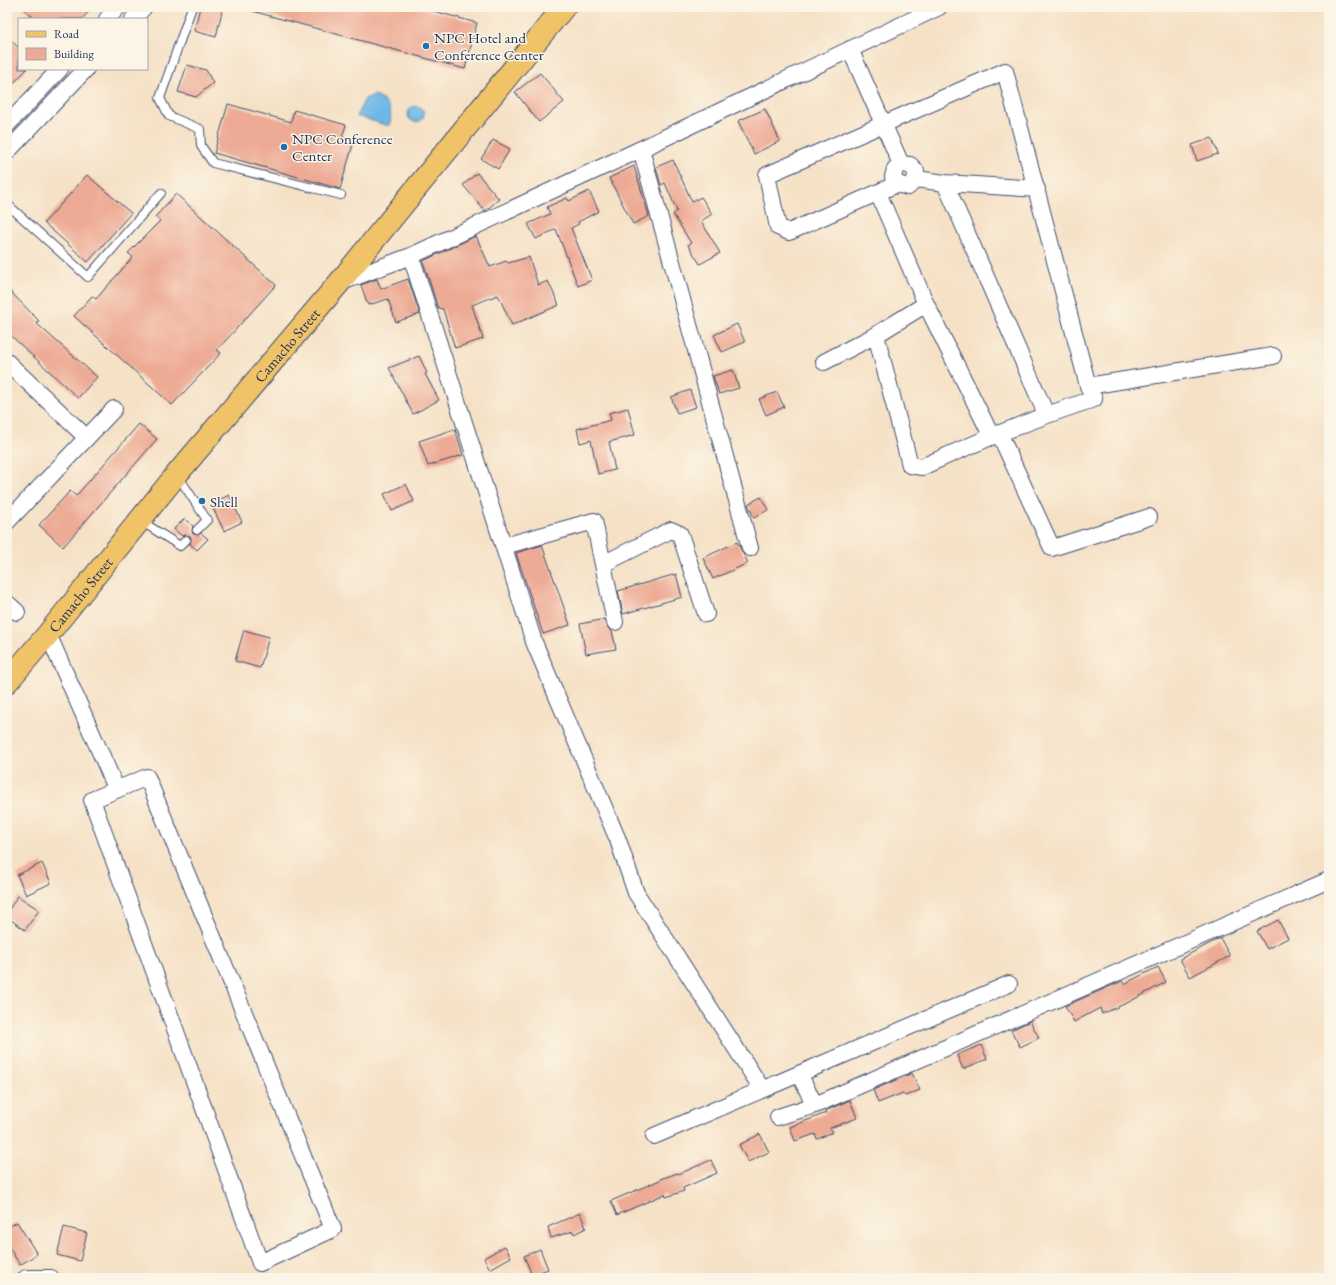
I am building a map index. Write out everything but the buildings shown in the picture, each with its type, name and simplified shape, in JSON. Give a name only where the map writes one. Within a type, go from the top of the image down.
[{"type":"main road","name":"Camacho Street","points":[[7,682],[48,634],[139,519],[339,283],[564,7]]},
{"type":"street","points":[[108,18],[118,7]]},
{"type":"street","points":[[134,18],[144,7]]},
{"type":"street","points":[[339,283],[411,256],[641,149],[939,7]]},
{"type":"street","points":[[850,49],[901,164]]},
{"type":"street","points":[[7,125],[59,70]]},
{"type":"street","points":[[7,152],[85,70]]},
{"type":"street","points":[[876,335],[910,465],[922,467],[995,434],[1046,414],[1094,399],[1088,386],[1005,70],[767,175],[778,227],[789,232],[897,184],[908,187],[916,179],[916,171],[910,165],[901,164],[895,169],[894,177],[897,184]]},
{"type":"street","points":[[641,149],[750,548]]},
{"type":"street","points":[[916,179],[945,183],[1037,189]]},
{"type":"street","points":[[945,183],[1046,414]]},
{"type":"street","points":[[878,192],[926,304],[995,434],[1052,548],[1149,517]]},
{"type":"street","points":[[411,256],[534,642],[618,840],[636,894],[762,1089]]},
{"type":"street","points":[[824,362],[876,335],[926,304]]},
{"type":"street","points":[[1088,386],[1273,356]]},
{"type":"street","points":[[7,362],[86,438]]},
{"type":"street","points":[[7,522],[114,409]]},
{"type":"street","points":[[504,546],[594,521],[615,622]]},
{"type":"street","points":[[603,564],[672,530],[680,534],[706,614]]},
{"type":"street","points":[[48,634],[116,788]]},
{"type":"street","points":[[147,777],[333,1229],[260,1263],[92,800],[116,788],[147,777]]},
{"type":"street","points":[[778,1117],[815,1105],[1329,880]]},
{"type":"street","points":[[654,1136],[1009,984]]},
{"type":"street","points":[[799,1074],[815,1105]]},
{"type":"street","points":[[26,1278],[51,1278]]},
{"type":"lane","points":[[192,7],[160,98],[169,116],[200,129],[201,146],[213,163],[341,194]]},
{"type":"lane","points":[[7,204],[88,277],[162,193]]},
{"type":"lane","points":[[177,474],[207,520],[197,530]]},
{"type":"lane","points":[[139,519],[180,546],[186,540]]},
{"type":"water","points":[[374,95],[383,100],[389,108],[391,116],[389,126],[356,116],[365,99]]},
{"type":"water","points":[[413,106],[419,106],[424,111],[422,120],[419,122],[413,122],[408,117],[408,111]]},
{"type":"place","name":"NPC Hotel and Conference Center","points":[[426,46]]},
{"type":"place","name":"NPC Conference Center","points":[[284,147]]},
{"type":"place","name":"Shell","points":[[202,501]]}]
